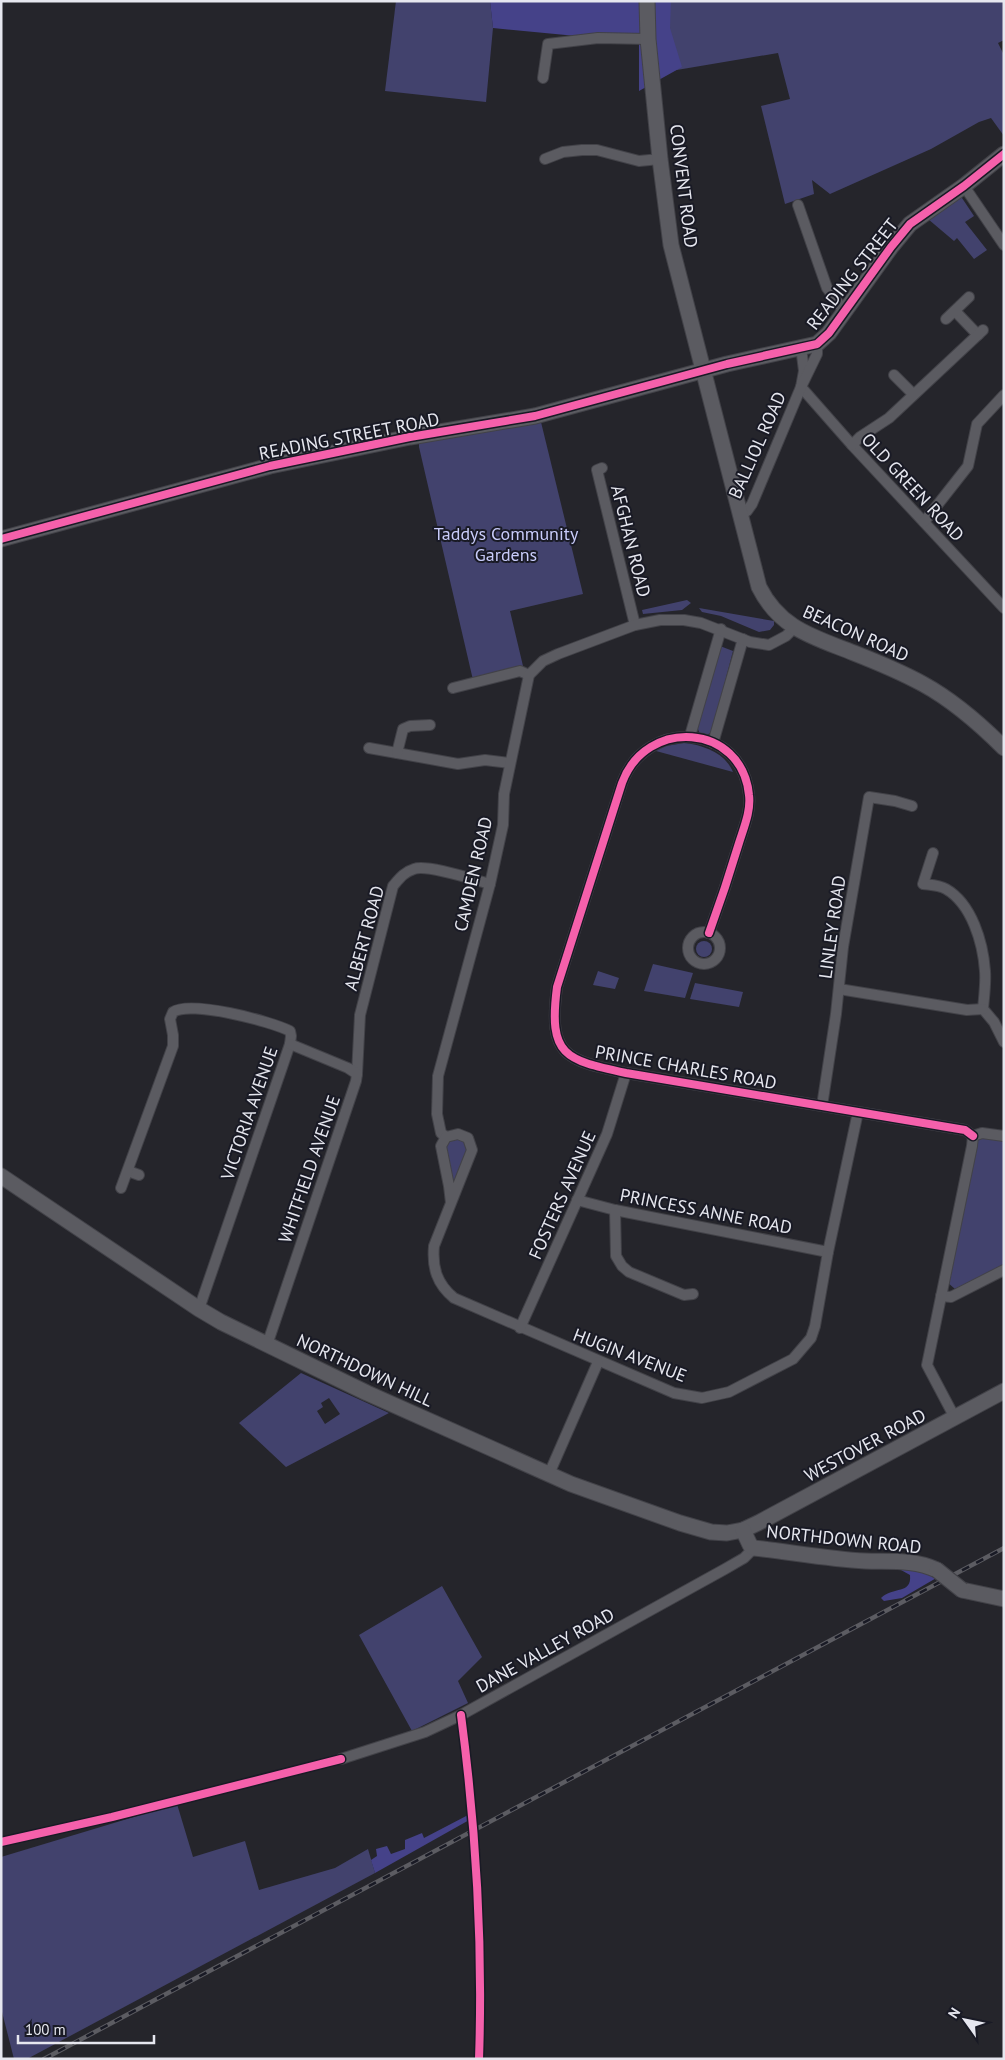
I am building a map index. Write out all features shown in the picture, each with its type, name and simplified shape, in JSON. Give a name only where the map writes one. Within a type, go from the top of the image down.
[{"type":"street","name":"CONVENT ROAD","points":[[647,1],[648,39],[670,245],[705,372]]},
{"type":"street","points":[[543,78],[548,44],[598,38],[648,39]]},
{"type":"street","points":[[546,159],[563,152],[597,150],[639,161],[660,159]]},
{"type":"street","name":"READING STREET","points":[[705,372],[726,364],[817,344],[829,333],[891,247],[910,224],[964,186],[1004,154]]},
{"type":"street","points":[[964,186],[1004,244]]},
{"type":"street","points":[[798,205],[827,288],[844,312]]},
{"type":"street","points":[[946,319],[969,297]]},
{"type":"street","points":[[852,446],[860,437],[888,418],[980,332],[955,311]]},
{"type":"street","name":"BALLIOL ROAD","points":[[740,515],[747,511],[752,504],[801,387],[817,354],[817,344]]},
{"type":"street","name":"BALLIOL ROAD","points":[[801,347],[804,371],[801,387]]},
{"type":"street","name":"BEACON ROAD","points":[[705,372],[759,588],[773,609],[794,628],[923,684],[961,708],[1004,748]]},
{"type":"street","name":"READING STREET ROAD","points":[[1,539],[270,466],[410,437],[535,416],[705,372]]},
{"type":"street","points":[[894,375],[913,394]]},
{"type":"street","name":"OLD GREEN ROAD","points":[[801,387],[852,446],[1004,608]]},
{"type":"street","points":[[924,522],[968,466],[977,424],[1004,395]]},
{"type":"street","name":"AFGHAN ROAD","points":[[602,468],[597,470],[635,625]]},
{"type":"street","points":[[453,688],[520,671],[529,675],[542,661],[558,654],[635,625],[660,620],[684,620],[701,623],[721,629],[743,639],[769,644],[786,636],[794,628]]},
{"type":"street","points":[[690,736],[721,629]]},
{"type":"street","points":[[713,743],[743,639]]},
{"type":"street","name":"CAMDEN ROAD","points":[[438,1076],[490,884],[503,825],[504,794],[529,675]]},
{"type":"street","points":[[397,753],[404,729],[410,726],[430,725]]},
{"type":"street","name":"PRINCE CHARLES ROAD","points":[[709,933],[732,869],[746,821],[749,803],[747,786],[741,769],[730,755],[713,743],[690,736],[672,737],[655,743],[641,753],[625,774],[557,987],[554,1028],[558,1040],[567,1053],[578,1061],[626,1073],[965,1130],[973,1136]]},
{"type":"street","points":[[369,748],[458,764],[485,760],[510,763]]},
{"type":"street","name":"LINLEY ROAD","points":[[822,1106],[839,989],[843,947],[869,797],[912,806]]},
{"type":"street","points":[[933,852],[923,884],[938,886],[953,894],[962,904],[978,933],[985,970],[983,1009],[994,1022],[1004,1042]]},
{"type":"street","name":"ALBERT ROAD","points":[[357,1074],[360,1015],[393,886],[403,875],[415,868],[430,868],[490,884]]},
{"type":"street","points":[[839,989],[966,1010],[983,1009]]},
{"type":"street","name":"VICTORIA AVENUE","points":[[121,1188],[173,1046],[170,1019],[173,1012],[189,1007],[250,1017],[290,1031],[292,1036],[290,1044],[199,1309]]},
{"type":"street","points":[[290,1044],[348,1068],[357,1074]]},
{"type":"street","name":"FOSTERS AVENUE","points":[[520,1328],[607,1134],[626,1073]]},
{"type":"street","name":"WHITFIELD AVENUE","points":[[267,1345],[357,1074]]},
{"type":"street","name":"HUGIN AVENUE","points":[[438,1076],[437,1114],[441,1133],[446,1137]]},
{"type":"street","name":"HUGIN AVENUE","points":[[450,1203],[449,1186],[441,1150],[442,1143],[446,1137],[453,1134],[468,1138],[472,1150],[434,1246],[434,1270],[446,1291],[454,1298],[598,1362],[674,1393],[702,1398],[730,1392],[793,1359],[811,1338],[858,1112]]},
{"type":"street","points":[[955,1418],[927,1365],[973,1136],[982,1133],[1004,1136]]},
{"type":"street","points":[[128,1171],[139,1175]]},
{"type":"street","name":"NORTHDOWN HILL","points":[[1,1176],[199,1309],[267,1345],[367,1393],[599,1495],[712,1532],[727,1533],[743,1530]]},
{"type":"street","name":"PRINCESS ANNE ROAD","points":[[577,1200],[615,1210],[828,1252]]},
{"type":"street","points":[[615,1210],[616,1256],[622,1266],[629,1272],[684,1295],[693,1294]]},
{"type":"street","points":[[941,1296],[951,1297],[1004,1270]]},
{"type":"street","points":[[549,1474],[598,1362]]},
{"type":"street","name":"WESTOVER ROAD","points":[[743,1530],[1004,1391]]},
{"type":"street","name":"NORTHDOWN ROAD","points":[[743,1530],[750,1545],[754,1548],[865,1561],[886,1560],[926,1564],[962,1590],[1004,1599]]},
{"type":"street","name":"DANE VALLEY ROAD","points":[[341,1759],[425,1732],[461,1715],[726,1569],[744,1558],[754,1548]]},
{"type":"green space","points":[[396,1],[490,1],[493,28],[486,102],[385,91]]},
{"type":"green space","points":[[651,1],[1004,1],[1004,40],[998,43],[1004,55],[1004,136],[991,118],[979,122],[931,149],[830,194],[812,180],[814,194],[785,204],[761,106],[790,99],[778,53],[659,73]]},
{"type":"green space","points":[[960,195],[974,216],[965,222],[987,250],[974,259],[957,238],[954,241],[928,219]]},
{"type":"green space","name":"Taddys Community Gardens","points":[[540,418],[583,594],[510,611],[523,666],[473,680],[419,447],[419,439]]},
{"type":"green space","points":[[687,600],[691,603],[682,610],[643,614],[642,610]]},
{"type":"green space","points":[[699,608],[774,621],[774,625],[770,630],[759,632],[721,616],[702,612]]},
{"type":"green space","points":[[720,646],[733,651],[712,732],[705,736],[700,734],[697,727]]},
{"type":"green space","points":[[684,743],[713,751],[725,760],[733,772],[656,751],[666,746]]},
{"type":"green space","points":[[704,941],[712,949],[704,957],[696,949]]},
{"type":"green space","points":[[653,964],[693,973],[685,998],[644,991]]},
{"type":"green space","points":[[598,971],[619,978],[615,989],[593,985]]},
{"type":"green space","points":[[695,983],[743,992],[739,1007],[690,999]]},
{"type":"green space","points":[[980,1137],[1004,1139],[1004,1265],[955,1289],[947,1282],[977,1139]]},
{"type":"green space","points":[[451,1139],[462,1139],[469,1146],[453,1185],[445,1147]]},
{"type":"green space","points":[[301,1373],[389,1413],[286,1467],[239,1423]],"holes":[[[329,1398],[340,1414],[325,1424],[317,1411],[323,1407],[321,1403]]]},
{"type":"green space","points":[[442,1586],[482,1657],[458,1681],[468,1703],[412,1731],[359,1635]]},
{"type":"green space","points":[[177,1804],[193,1857],[245,1841],[259,1890],[335,1868],[368,1849],[375,1873],[27,2059],[14,2059],[1,2008],[1,1857]]},
{"type":"shaded area","points":[[490,1],[671,1],[670,28],[682,67],[639,91],[639,42],[493,28]]},
{"type":"shaded area","points":[[892,1564],[938,1577],[902,1598],[884,1601],[881,1598],[886,1594],[905,1588],[910,1581],[910,1575],[901,1570],[888,1567]]},
{"type":"shaded area","points":[[470,1814],[471,1819],[375,1873],[371,1860],[377,1856],[376,1849],[387,1846],[391,1854],[405,1849],[405,1840],[422,1833],[424,1838]]},
{"type":"railway","points":[[44,2059],[1004,1548]]},
{"type":"cycle path","points":[[1,539],[270,466],[410,437],[535,416],[727,364],[817,344],[829,333],[891,247],[910,224],[964,186],[1004,154]]},
{"type":"cycle path","points":[[709,933],[745,825],[749,807],[749,795],[743,771],[730,753],[712,742],[692,737],[671,739],[651,747],[634,762],[622,783],[557,987],[555,1028],[559,1041],[565,1051],[588,1064],[626,1073],[965,1130],[973,1136]]},
{"type":"cycle path","points":[[461,1715],[471,1801],[477,1887],[480,1973],[479,2059]]},
{"type":"cycle path","points":[[1,1842],[112,1817],[341,1759]]}]
